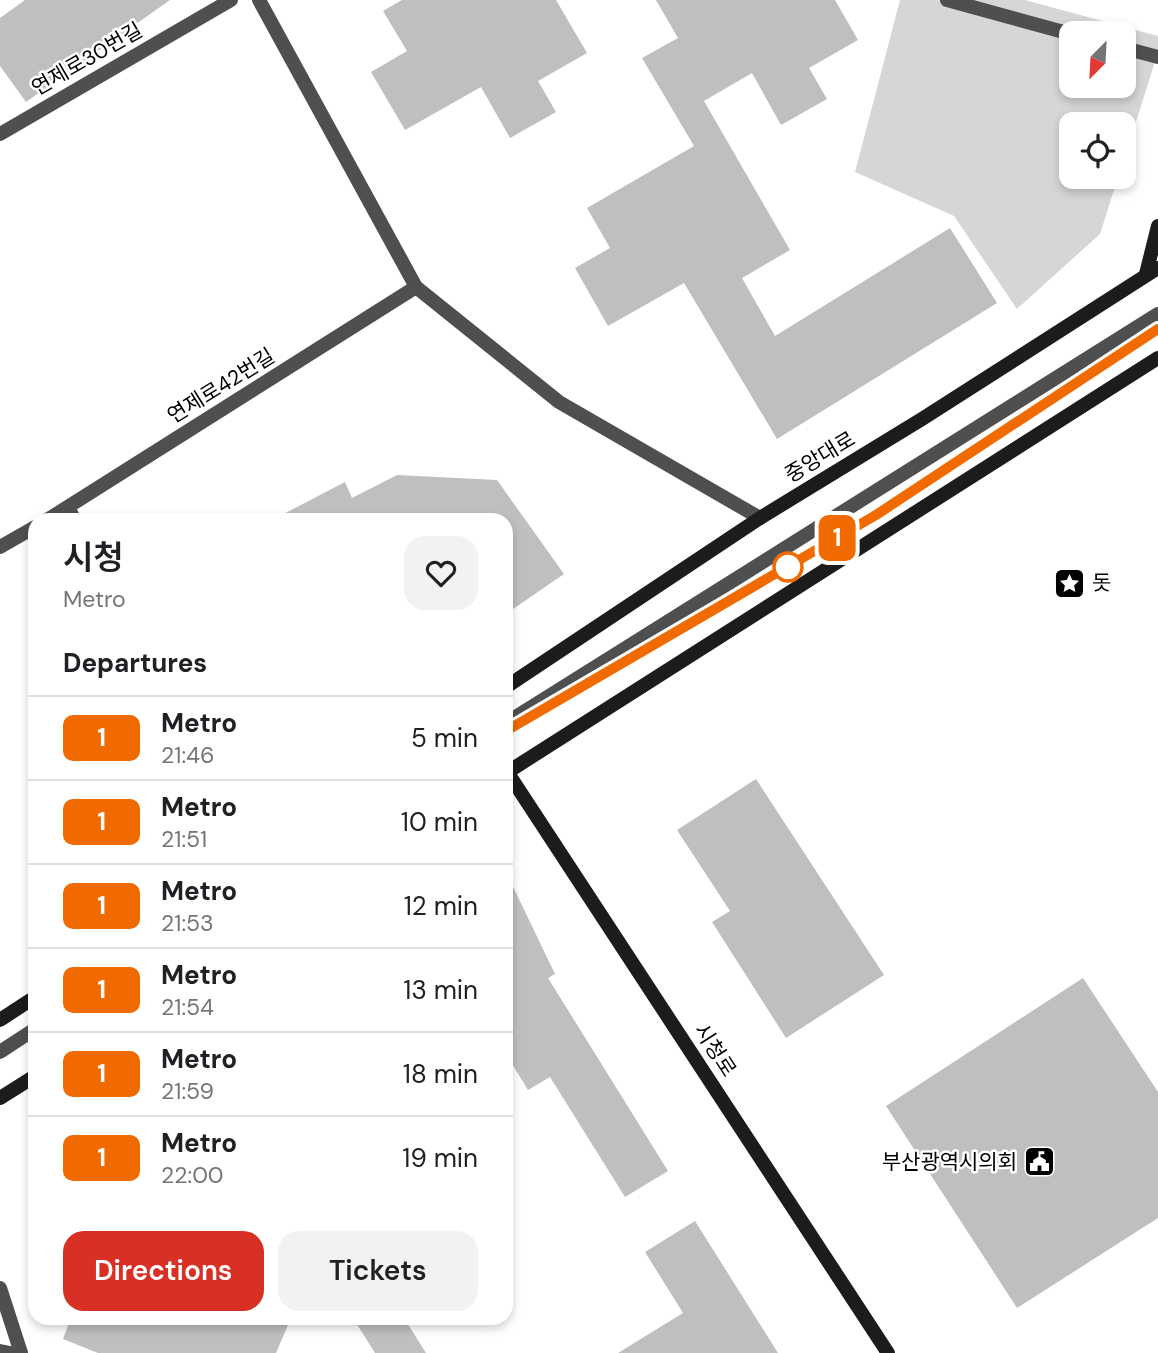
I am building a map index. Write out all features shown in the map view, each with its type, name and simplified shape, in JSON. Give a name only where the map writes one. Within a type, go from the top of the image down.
[{"type":"main road","points":[[1152,271],[1158,226]]},
{"type":"main road","name":"중앙대로","points":[[513,682],[760,518],[922,419],[1152,271]]},
{"type":"main road","points":[[513,768],[1158,358]]},
{"type":"main road","name":"시청로","points":[[513,783],[888,1353]]},
{"type":"main road","points":[[0,1020],[28,1002]]},
{"type":"main road","points":[[0,1098],[28,1080]]},
{"type":"street","name":"연제로30번길","points":[[0,134],[231,0]]},
{"type":"street","points":[[258,0],[416,287],[559,402],[760,518]]},
{"type":"street","points":[[947,0],[1059,31]]},
{"type":"street","points":[[1136,51],[1158,57]]},
{"type":"street","name":"연제로42번길","points":[[73,513],[416,287]]},
{"type":"street","points":[[513,719],[1158,314]]},
{"type":"street","points":[[0,547],[28,531]]},
{"type":"street","points":[[0,1052],[28,1034]]},
{"type":"street","points":[[0,1288],[21,1353]]},
{"type":"street","points":[[0,1351],[10,1353]]},
{"type":"shaded area","points":[[900,0],[1025,0],[1103,21],[1059,21],[1059,98],[1136,98],[1136,30],[1158,36],[1158,52],[1136,122],[1136,112],[1059,112],[1059,189],[1114,189],[1100,234],[1017,309],[954,216],[855,172]]},
{"type":"building","points":[[25,0],[170,0],[26,102],[0,66],[0,18]]},
{"type":"building","points":[[402,0],[556,0],[587,53],[538,81],[556,112],[510,138],[481,87],[405,130],[371,72],[407,51],[383,11]]},
{"type":"building","points":[[656,0],[835,0],[858,40],[809,68],[827,99],[781,125],[752,73],[704,101],[790,250],[742,278],[775,336],[950,228],[997,303],[777,439],[684,283],[608,326],[575,268],[610,248],[587,208],[694,146],[642,58],[678,38]]},
{"type":"building","points":[[397,475],[497,480],[564,574],[513,609],[513,513],[285,513],[345,482],[352,498]]},
{"type":"building","points":[[756,779],[884,975],[786,1038],[712,922],[730,911],[677,830]]},
{"type":"building","points":[[513,887],[555,974],[548,978],[668,1171],[625,1197],[550,1077],[528,1090],[513,1065]]},
{"type":"building","name":"부산광역시의회","points":[[1083,978],[1158,1092],[1158,1218],[1017,1308],[886,1106]]},
{"type":"building","points":[[695,1221],[778,1353],[618,1353],[683,1313],[645,1252]]},
{"type":"building","points":[[68,1325],[288,1325],[276,1353],[98,1353],[63,1339]]},
{"type":"building","points":[[357,1325],[408,1325],[426,1353],[375,1353]]},
{"type":"metro line","name":"1","points":[[513,727],[876,515],[1158,329]]},
{"type":"place","name":"돗","points":[[1069,583]]},
{"type":"place","name":"부산광역시의회","points":[[1040,1162]]}]
